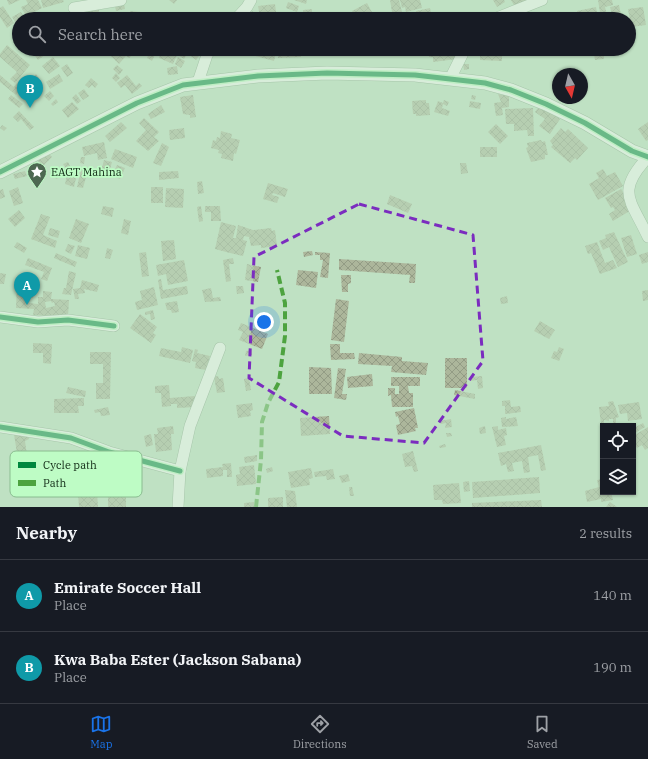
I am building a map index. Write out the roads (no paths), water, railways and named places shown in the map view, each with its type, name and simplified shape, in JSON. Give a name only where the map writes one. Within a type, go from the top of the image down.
[{"type":"street","points":[[74,8],[121,0]]},
{"type":"street","points":[[242,12],[251,0]]},
{"type":"street","points":[[512,12],[542,0]]},
{"type":"street","points":[[198,82],[207,56]]},
{"type":"street","points":[[450,79],[462,56]]},
{"type":"street","points":[[0,172],[138,103],[173,88],[198,82],[258,76],[327,73],[415,75],[485,83],[546,104],[585,123],[632,151],[648,157],[634,172],[628,187],[629,200],[648,237]]},
{"type":"street","points":[[0,317],[38,322],[68,320],[114,326]]},
{"type":"street","points":[[178,507],[180,471],[190,426],[220,348]]},
{"type":"street","points":[[0,427],[71,438],[106,451]]},
{"type":"street","points":[[142,461],[180,471]]},
{"type":"place","name":"Kwa Baba Ester (Jackson Sabana)","points":[[30,108]]},
{"type":"place","name":"EAGT Mahina","points":[[37,189]]},
{"type":"place","name":"Emirate Soccer Hall","points":[[27,305]]}]
